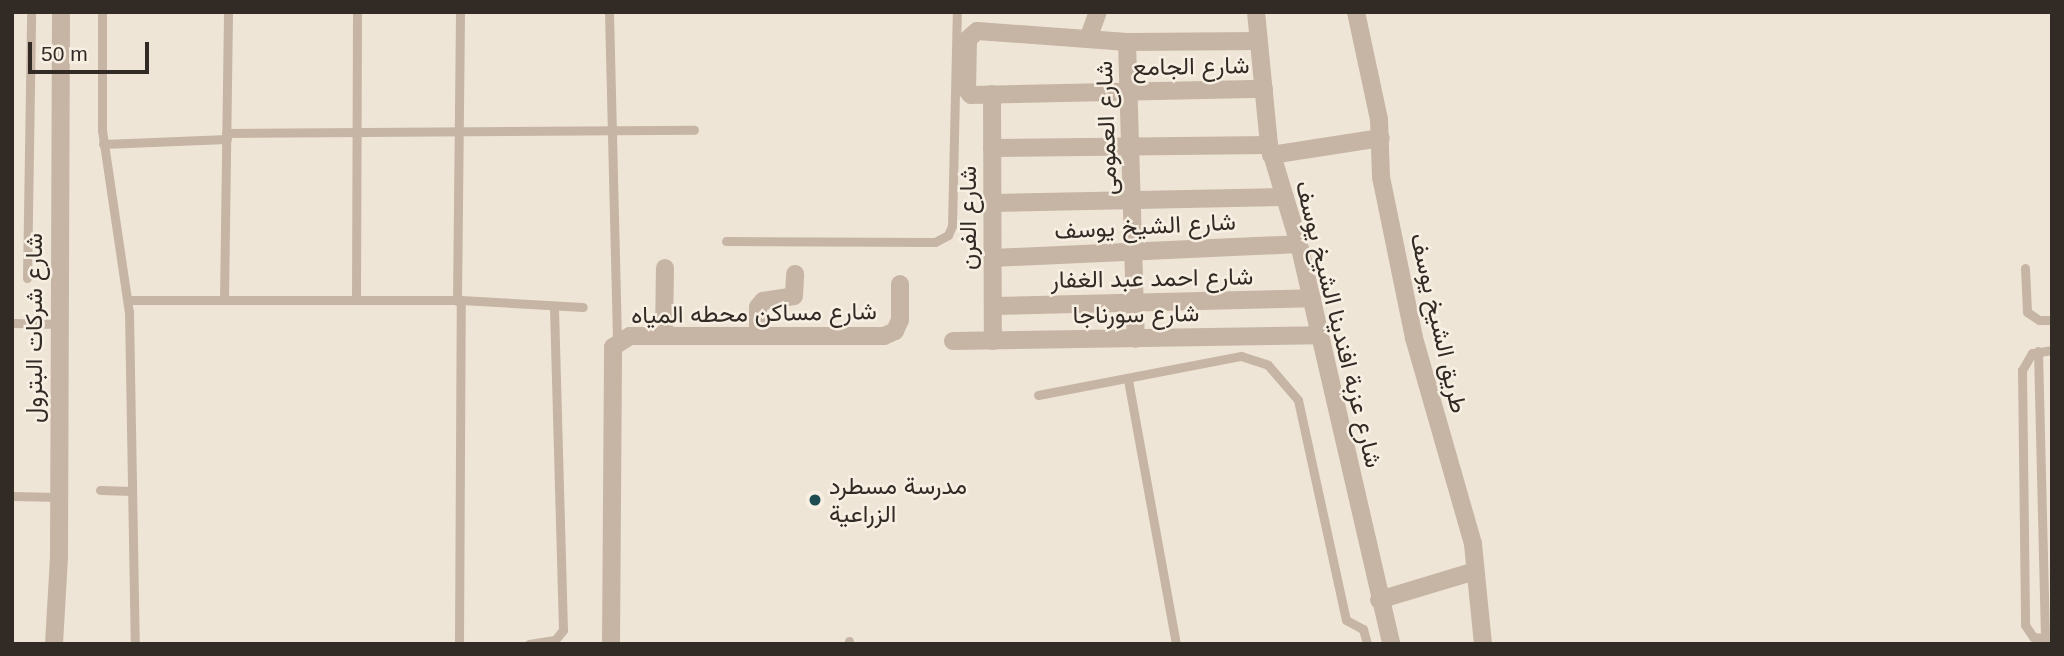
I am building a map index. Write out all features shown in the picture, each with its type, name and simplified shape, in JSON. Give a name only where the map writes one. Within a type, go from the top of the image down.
[{"type":"street","name":"شارع شركات البترول","points":[[54,644],[59,497],[61,12]]},
{"type":"street","points":[[1088,39],[1098,12]]},
{"type":"street","name":"شارع عزبة افندينا الشيخ يوسف","points":[[1255,12],[1270,150],[1312,298],[1391,644]]},
{"type":"street","name":"طريق الشيخ يوسف","points":[[1356,12],[1381,138],[1381,177],[1414,338],[1473,544],[1483,644]]},
{"type":"street","points":[[992,94],[968,93],[968,39],[973,32],[1127,42],[1258,41]]},
{"type":"street","name":"شارع العمومى","points":[[1127,42],[1136,339]]},
{"type":"street","name":"شارع الجامع","points":[[992,94],[1264,89]]},
{"type":"street","name":"شارع الفرن","points":[[992,94],[993,341]]},
{"type":"street","points":[[992,148],[1270,150],[1381,138]]},
{"type":"street","points":[[993,203],[1285,198]]},
{"type":"street","name":"شارع الشيخ يوسف","points":[[993,258],[1298,244]]},
{"type":"street","points":[[664,336],[665,268]]},
{"type":"street","points":[[758,336],[758,307],[762,302],[791,298],[796,293],[795,274]]},
{"type":"street","name":"شارع مساكن محطه المياه","points":[[611,644],[611,357],[617,343],[631,337],[890,334],[900,320],[900,284]]},
{"type":"street","name":"شارع احمد عبد الغفار","points":[[993,306],[1312,298]]},
{"type":"street","name":"شارع سورناجا","points":[[953,341],[1319,335]]},
{"type":"street","points":[[1379,600],[1475,571]]},
{"type":"lane","points":[[27,278],[31,12]]},
{"type":"lane","points":[[102,12],[103,144],[128,300],[135,644]]},
{"type":"lane","points":[[224,300],[228,12]]},
{"type":"lane","points":[[356,300],[357,12]]},
{"type":"lane","points":[[459,644],[460,12]]},
{"type":"lane","points":[[609,12],[617,343]]},
{"type":"lane","points":[[726,241],[935,242],[948,235],[957,12]]},
{"type":"lane","points":[[103,144],[226,136],[694,130]]},
{"type":"lane","points":[[2025,268],[2028,312],[2039,320],[2052,320]]},
{"type":"lane","points":[[128,300],[459,300],[583,307]]},
{"type":"lane","points":[[529,644],[555,640],[563,630],[554,306]]},
{"type":"lane","points":[[12,323],[58,324]]},
{"type":"lane","points":[[2038,351],[2049,639],[2033,637],[2025,621],[2022,370],[2028,357],[2038,351],[2052,350]]},
{"type":"lane","points":[[1038,395],[1128,380],[1241,356],[1262,361],[1286,381],[1300,407],[1346,620],[1363,629],[1367,644]]},
{"type":"lane","points":[[1128,380],[1176,644]]},
{"type":"lane","points":[[100,490],[132,491]]},
{"type":"lane","points":[[12,496],[59,497]]},
{"type":"place","name":"مدرسة مسطرد الزراعية","points":[[815,500]]}]
